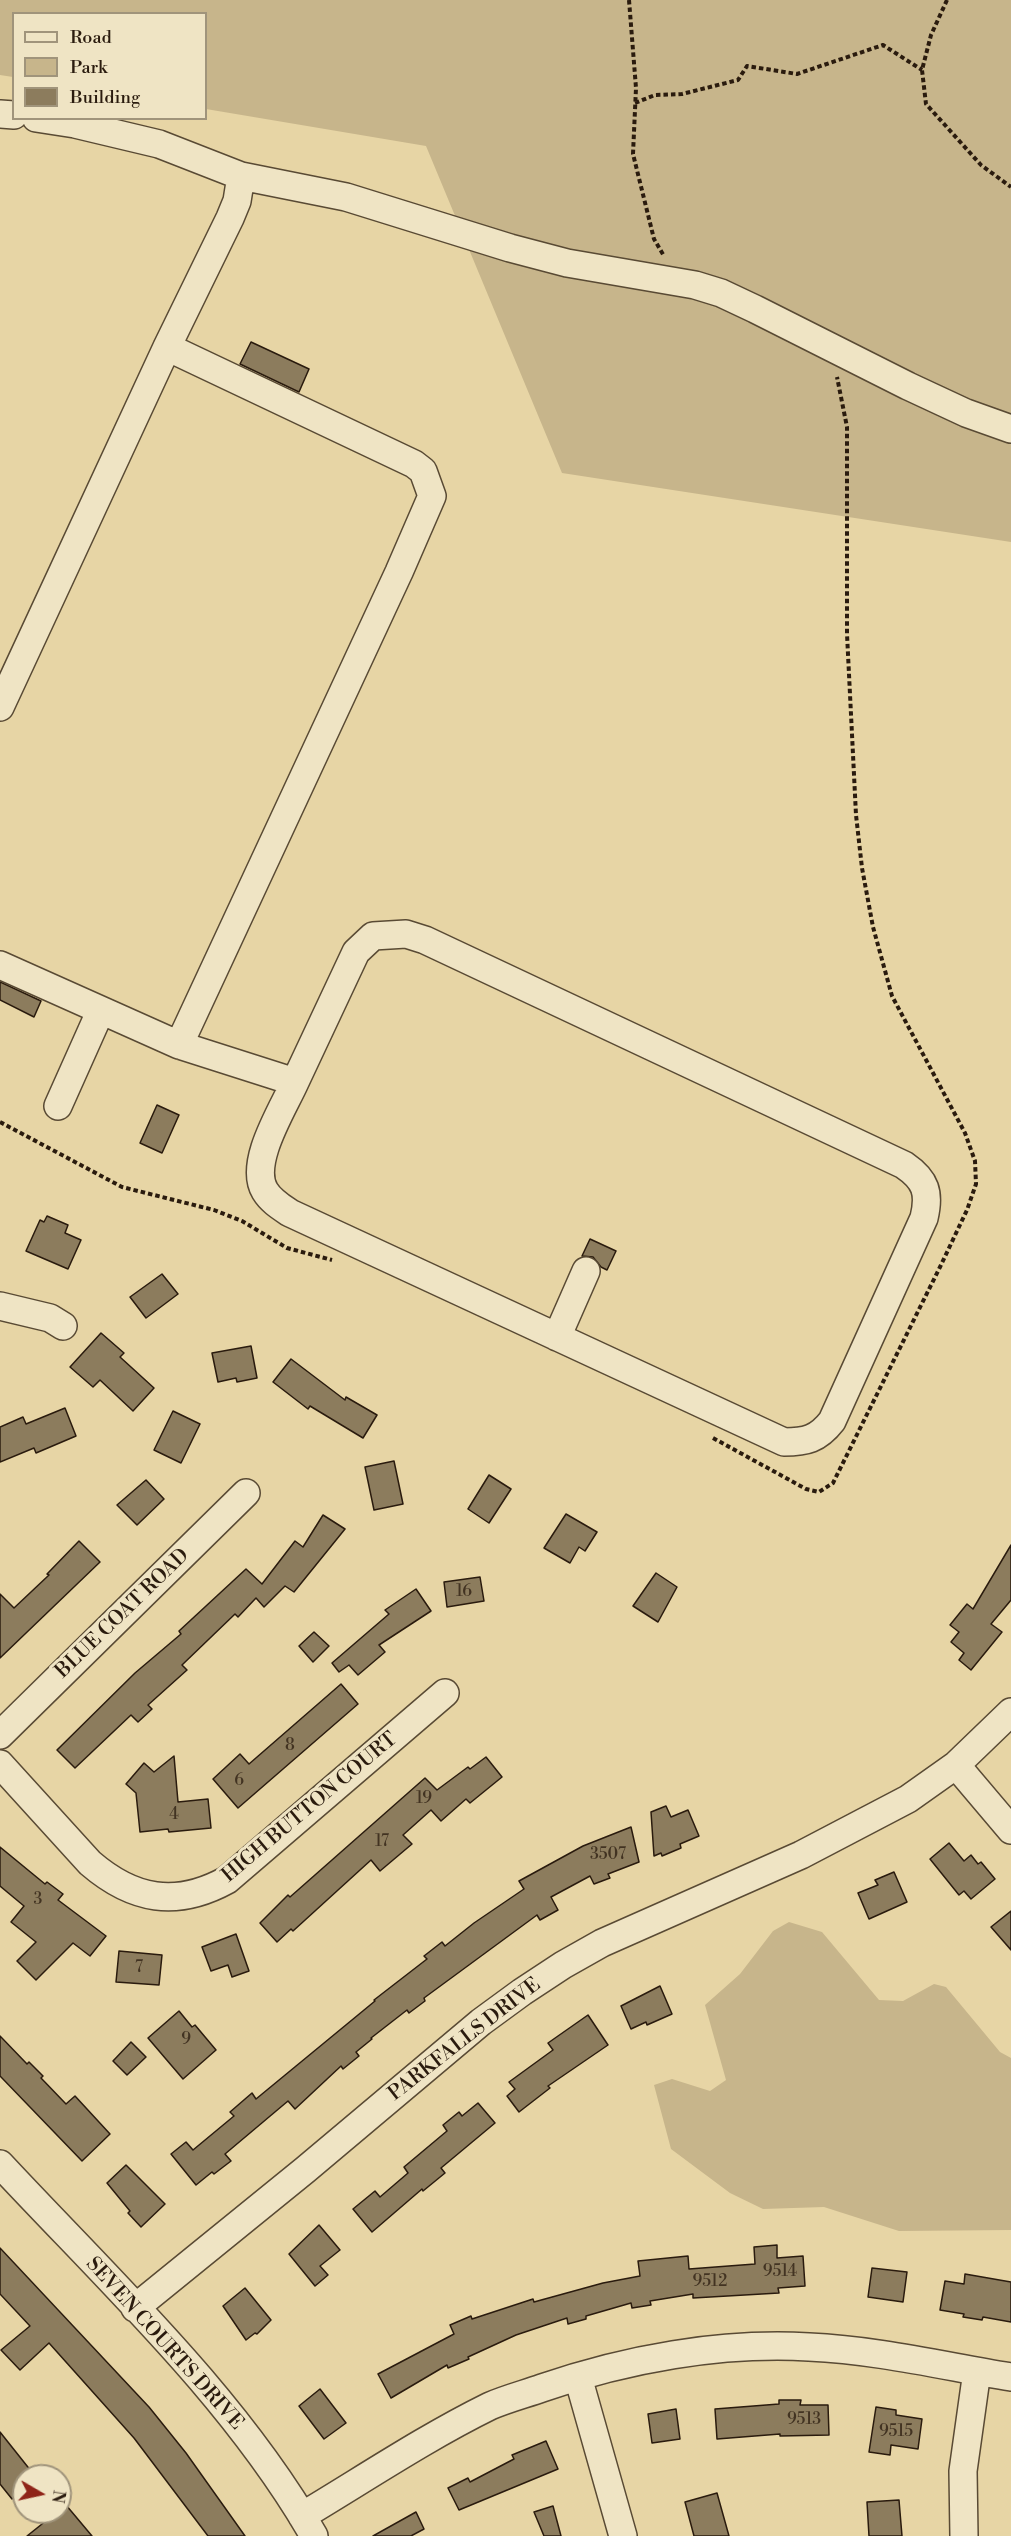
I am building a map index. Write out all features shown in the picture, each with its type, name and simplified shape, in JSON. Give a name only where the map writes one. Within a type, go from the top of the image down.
[{"type":"street","points":[[49,120],[159,144],[241,176],[346,197],[510,248],[567,263],[695,285],[721,293],[908,386],[966,413],[1011,429]]},
{"type":"street","points":[[0,706],[167,347],[230,218],[237,201],[241,176]]},
{"type":"street","points":[[167,347],[414,464],[423,471],[432,496],[179,1045]]},
{"type":"street","points":[[391,933],[406,934],[425,940],[904,1165],[917,1174],[925,1188],[928,1203],[924,1218],[832,1421],[822,1433],[810,1439],[784,1442],[772,1439],[290,1213],[274,1202],[265,1191],[260,1179],[261,1155],[295,1082],[356,952],[373,936],[391,933]]},
{"type":"street","points":[[0,965],[100,1012],[179,1045],[295,1082]]},
{"type":"street","points":[[58,1106],[100,1012]]},
{"type":"street","points":[[557,1337],[586,1271]]},
{"type":"street","points":[[0,1306],[50,1318],[63,1326]]},
{"type":"street","name":"BLUE COAT ROAD","points":[[0,1735],[246,1493]]},
{"type":"street","name":"HIGH BUTTON COURT","points":[[0,1764],[90,1863],[105,1876],[118,1885],[135,1892],[153,1896],[183,1896],[198,1893],[227,1880],[445,1693]]},
{"type":"street","name":"PARKFALLS DRIVE","points":[[135,2308],[305,2170],[481,2022],[563,1965],[602,1943],[848,1833],[908,1799],[956,1765],[1011,1712]]},
{"type":"street","points":[[956,1765],[1011,1830]]},
{"type":"street","name":"SEVEN COURTS DRIVE","points":[[0,2164],[198,2377],[245,2435],[308,2526]]},
{"type":"street","points":[[308,2526],[435,2435],[492,2405],[604,2369],[710,2350],[809,2346],[1011,2377]]},
{"type":"street","points":[[964,2536],[963,2471],[977,2371]]},
{"type":"street","points":[[578,2377],[623,2536]]},
{"type":"path","points":[[629,0],[635,103],[633,154],[654,239],[665,258]]},
{"type":"path","points":[[947,0],[931,35],[922,70],[927,104],[981,165],[1011,187]]},
{"type":"path","points":[[635,103],[655,95],[682,94],[738,80],[747,66],[797,74],[883,45],[922,70]]},
{"type":"green space","points":[[0,0],[1011,0],[1011,542],[562,473],[426,146],[207,109],[207,12],[12,12],[12,77],[0,75]]},
{"type":"green space","points":[[789,1922],[822,1932],[879,2000],[903,2001],[934,1984],[946,1987],[1000,2052],[1011,2058],[1011,2230],[899,2231],[824,2207],[763,2209],[730,2193],[671,2149],[654,2085],[672,2079],[710,2091],[726,2080],[705,2005],[740,1974],[773,1931]]},
{"type":"building","points":[[251,342],[309,369],[299,392],[240,364]]},
{"type":"building","points":[[0,982],[41,1001],[34,1017],[0,1000]]},
{"type":"building","points":[[157,1105],[179,1115],[162,1153],[140,1143]]},
{"type":"building","points":[[47,1216],[68,1225],[65,1233],[81,1240],[68,1269],[26,1251],[40,1220],[44,1222]]},
{"type":"building","points":[[590,1239],[616,1251],[607,1270],[601,1267],[593,1257],[582,1256]]},
{"type":"building","points":[[162,1274],[178,1294],[146,1318],[130,1297]]},
{"type":"building","points":[[101,1333],[124,1353],[120,1357],[154,1388],[133,1411],[100,1380],[93,1387],[70,1367]]},
{"type":"building","points":[[251,1346],[257,1378],[237,1382],[236,1378],[218,1382],[212,1353]]},
{"type":"building","points":[[291,1359],[345,1400],[346,1397],[377,1415],[363,1438],[310,1406],[308,1409],[273,1382]]},
{"type":"building","points":[[65,1408],[76,1436],[36,1453],[34,1448],[0,1462],[0,1427],[23,1417],[26,1424]]},
{"type":"building","points":[[173,1411],[200,1424],[181,1463],[154,1450]]},
{"type":"building","points":[[394,1461],[403,1504],[374,1510],[365,1467]]},
{"type":"building","points":[[489,1475],[511,1489],[489,1523],[468,1509]]},
{"type":"building","points":[[146,1480],[164,1499],[137,1525],[117,1505]]},
{"type":"building","points":[[566,1514],[597,1532],[585,1551],[579,1547],[570,1563],[544,1548]]},
{"type":"building","points":[[323,1515],[345,1529],[294,1592],[285,1586],[264,1607],[256,1598],[238,1617],[235,1614],[182,1665],[187,1670],[148,1705],[152,1709],[138,1722],[131,1715],[75,1768],[57,1750],[135,1673],[181,1634],[179,1631],[246,1569],[262,1584],[295,1541],[303,1547]]},
{"type":"building","points":[[79,1541],[100,1562],[0,1658],[0,1594],[14,1608],[49,1575],[47,1574]]},
{"type":"building","points":[[1011,1545],[1011,1600],[991,1624],[1002,1632],[971,1670],[959,1660],[964,1653],[951,1642],[959,1632],[950,1625],[967,1604],[973,1609]]},
{"type":"building","points":[[656,1573],[677,1587],[658,1622],[633,1606]]},
{"type":"building","points":[[480,1577],[484,1601],[447,1607],[444,1582]]},
{"type":"building","points":[[416,1589],[431,1611],[379,1645],[385,1652],[358,1675],[349,1665],[339,1672],[332,1663],[389,1614],[385,1610]]},
{"type":"building","points":[[314,1632],[329,1646],[313,1662],[299,1646]]},
{"type":"building","points":[[341,1684],[358,1704],[238,1808],[213,1779],[240,1754],[249,1764]]},
{"type":"building","points":[[174,1756],[178,1802],[208,1799],[211,1828],[140,1832],[136,1793],[126,1784],[144,1763],[154,1772]]},
{"type":"building","points":[[486,1757],[502,1777],[470,1803],[466,1799],[441,1821],[431,1810],[403,1835],[412,1844],[380,1871],[371,1860],[293,1931],[291,1929],[277,1942],[260,1923],[288,1895],[290,1897],[425,1778],[437,1790]]},
{"type":"building","points":[[666,1806],[671,1817],[688,1810],[699,1836],[680,1844],[681,1848],[662,1856],[661,1853],[654,1856],[651,1812]]},
{"type":"building","points":[[631,1827],[639,1862],[608,1874],[610,1878],[594,1884],[590,1876],[551,1897],[558,1910],[540,1920],[537,1915],[424,1998],[425,2001],[409,2013],[407,2010],[371,2038],[356,2052],[359,2056],[343,2069],[341,2066],[295,2109],[288,2101],[225,2154],[231,2161],[214,2174],[212,2172],[196,2185],[171,2154],[186,2142],[193,2150],[234,2116],[230,2112],[252,2093],[256,2099],[374,2000],[427,1959],[424,1956],[442,1942],[445,1946],[524,1889],[519,1881],[583,1846]]},
{"type":"building","points":[[949,1843],[964,1861],[971,1855],[978,1864],[981,1862],[995,1879],[971,1899],[964,1891],[959,1895],[930,1859]]},
{"type":"building","points":[[0,1847],[45,1884],[47,1882],[63,1894],[58,1900],[106,1936],[90,1956],[73,1943],[36,1980],[17,1961],[36,1942],[11,1922],[24,1906],[0,1886]]},
{"type":"building","points":[[894,1872],[907,1902],[869,1919],[858,1893],[878,1885],[875,1880]]},
{"type":"building","points":[[1011,1911],[1011,1950],[991,1927]]},
{"type":"building","points":[[236,1934],[249,1971],[232,1977],[228,1965],[211,1971],[202,1947]]},
{"type":"building","points":[[119,1951],[162,1955],[159,1985],[116,1982]]},
{"type":"building","points":[[660,1986],[672,2014],[631,2029],[621,2006]]},
{"type":"building","points":[[179,2011],[192,2027],[195,2025],[216,2050],[183,2079],[148,2038]]},
{"type":"building","points":[[588,2015],[608,2045],[548,2086],[550,2088],[519,2112],[507,2096],[515,2089],[509,2082],[553,2050],[548,2043]]},
{"type":"building","points":[[0,2036],[27,2064],[29,2062],[43,2076],[41,2078],[66,2104],[75,2096],[110,2134],[82,2161],[0,2076]]},
{"type":"building","points":[[131,2042],[146,2057],[127,2075],[113,2061]]},
{"type":"building","points":[[478,2103],[495,2123],[441,2168],[445,2173],[423,2191],[422,2189],[372,2232],[353,2209],[375,2191],[380,2197],[408,2173],[404,2167],[447,2131],[443,2125],[459,2112],[462,2116]]},
{"type":"building","points":[[126,2165],[165,2204],[141,2227],[107,2183]]},
{"type":"building","points":[[319,2225],[340,2250],[320,2266],[328,2275],[315,2286],[289,2254]]},
{"type":"building","points":[[777,2245],[777,2258],[803,2256],[805,2286],[778,2288],[779,2293],[693,2298],[693,2294],[650,2301],[651,2305],[632,2308],[631,2303],[586,2316],[586,2319],[568,2324],[567,2318],[516,2335],[448,2368],[447,2365],[391,2398],[378,2374],[454,2334],[450,2325],[471,2316],[472,2319],[533,2299],[534,2302],[603,2283],[640,2276],[638,2261],[688,2256],[689,2269],[755,2264],[754,2247]]},
{"type":"building","points":[[0,2248],[149,2407],[186,2453],[245,2536],[208,2536],[134,2438],[49,2343],[20,2370],[1,2350],[30,2326],[0,2294]]},
{"type":"building","points":[[872,2268],[907,2272],[903,2302],[868,2297]]},
{"type":"building","points":[[965,2274],[1011,2282],[1011,2322],[983,2317],[982,2320],[963,2317],[964,2314],[940,2310],[945,2281],[964,2284]]},
{"type":"building","points":[[245,2288],[271,2320],[257,2334],[255,2333],[246,2340],[223,2306]]},
{"type":"building","points":[[320,2389],[346,2423],[324,2439],[299,2406]]},
{"type":"building","points":[[779,2400],[801,2400],[800,2405],[828,2405],[829,2435],[780,2436],[780,2434],[717,2439],[715,2409],[779,2404]]},
{"type":"building","points":[[876,2407],[896,2410],[896,2415],[922,2419],[918,2449],[891,2445],[890,2455],[869,2452]]},
{"type":"building","points":[[676,2409],[680,2439],[652,2443],[648,2414]]},
{"type":"building","points":[[0,2432],[25,2464],[12,2464],[12,2499],[0,2484]]},
{"type":"building","points":[[546,2441],[558,2469],[459,2510],[448,2488],[468,2478],[470,2482],[514,2459],[512,2455]]},
{"type":"building","points":[[717,2493],[729,2536],[694,2536],[685,2502]]},
{"type":"building","points":[[899,2500],[902,2536],[869,2536],[867,2502]]},
{"type":"building","points":[[553,2506],[561,2536],[544,2536],[534,2512]]},
{"type":"building","points":[[72,2512],[92,2536],[27,2536],[42,2524],[72,2524]]},
{"type":"building","points":[[416,2512],[424,2529],[411,2536],[373,2536]]}]
